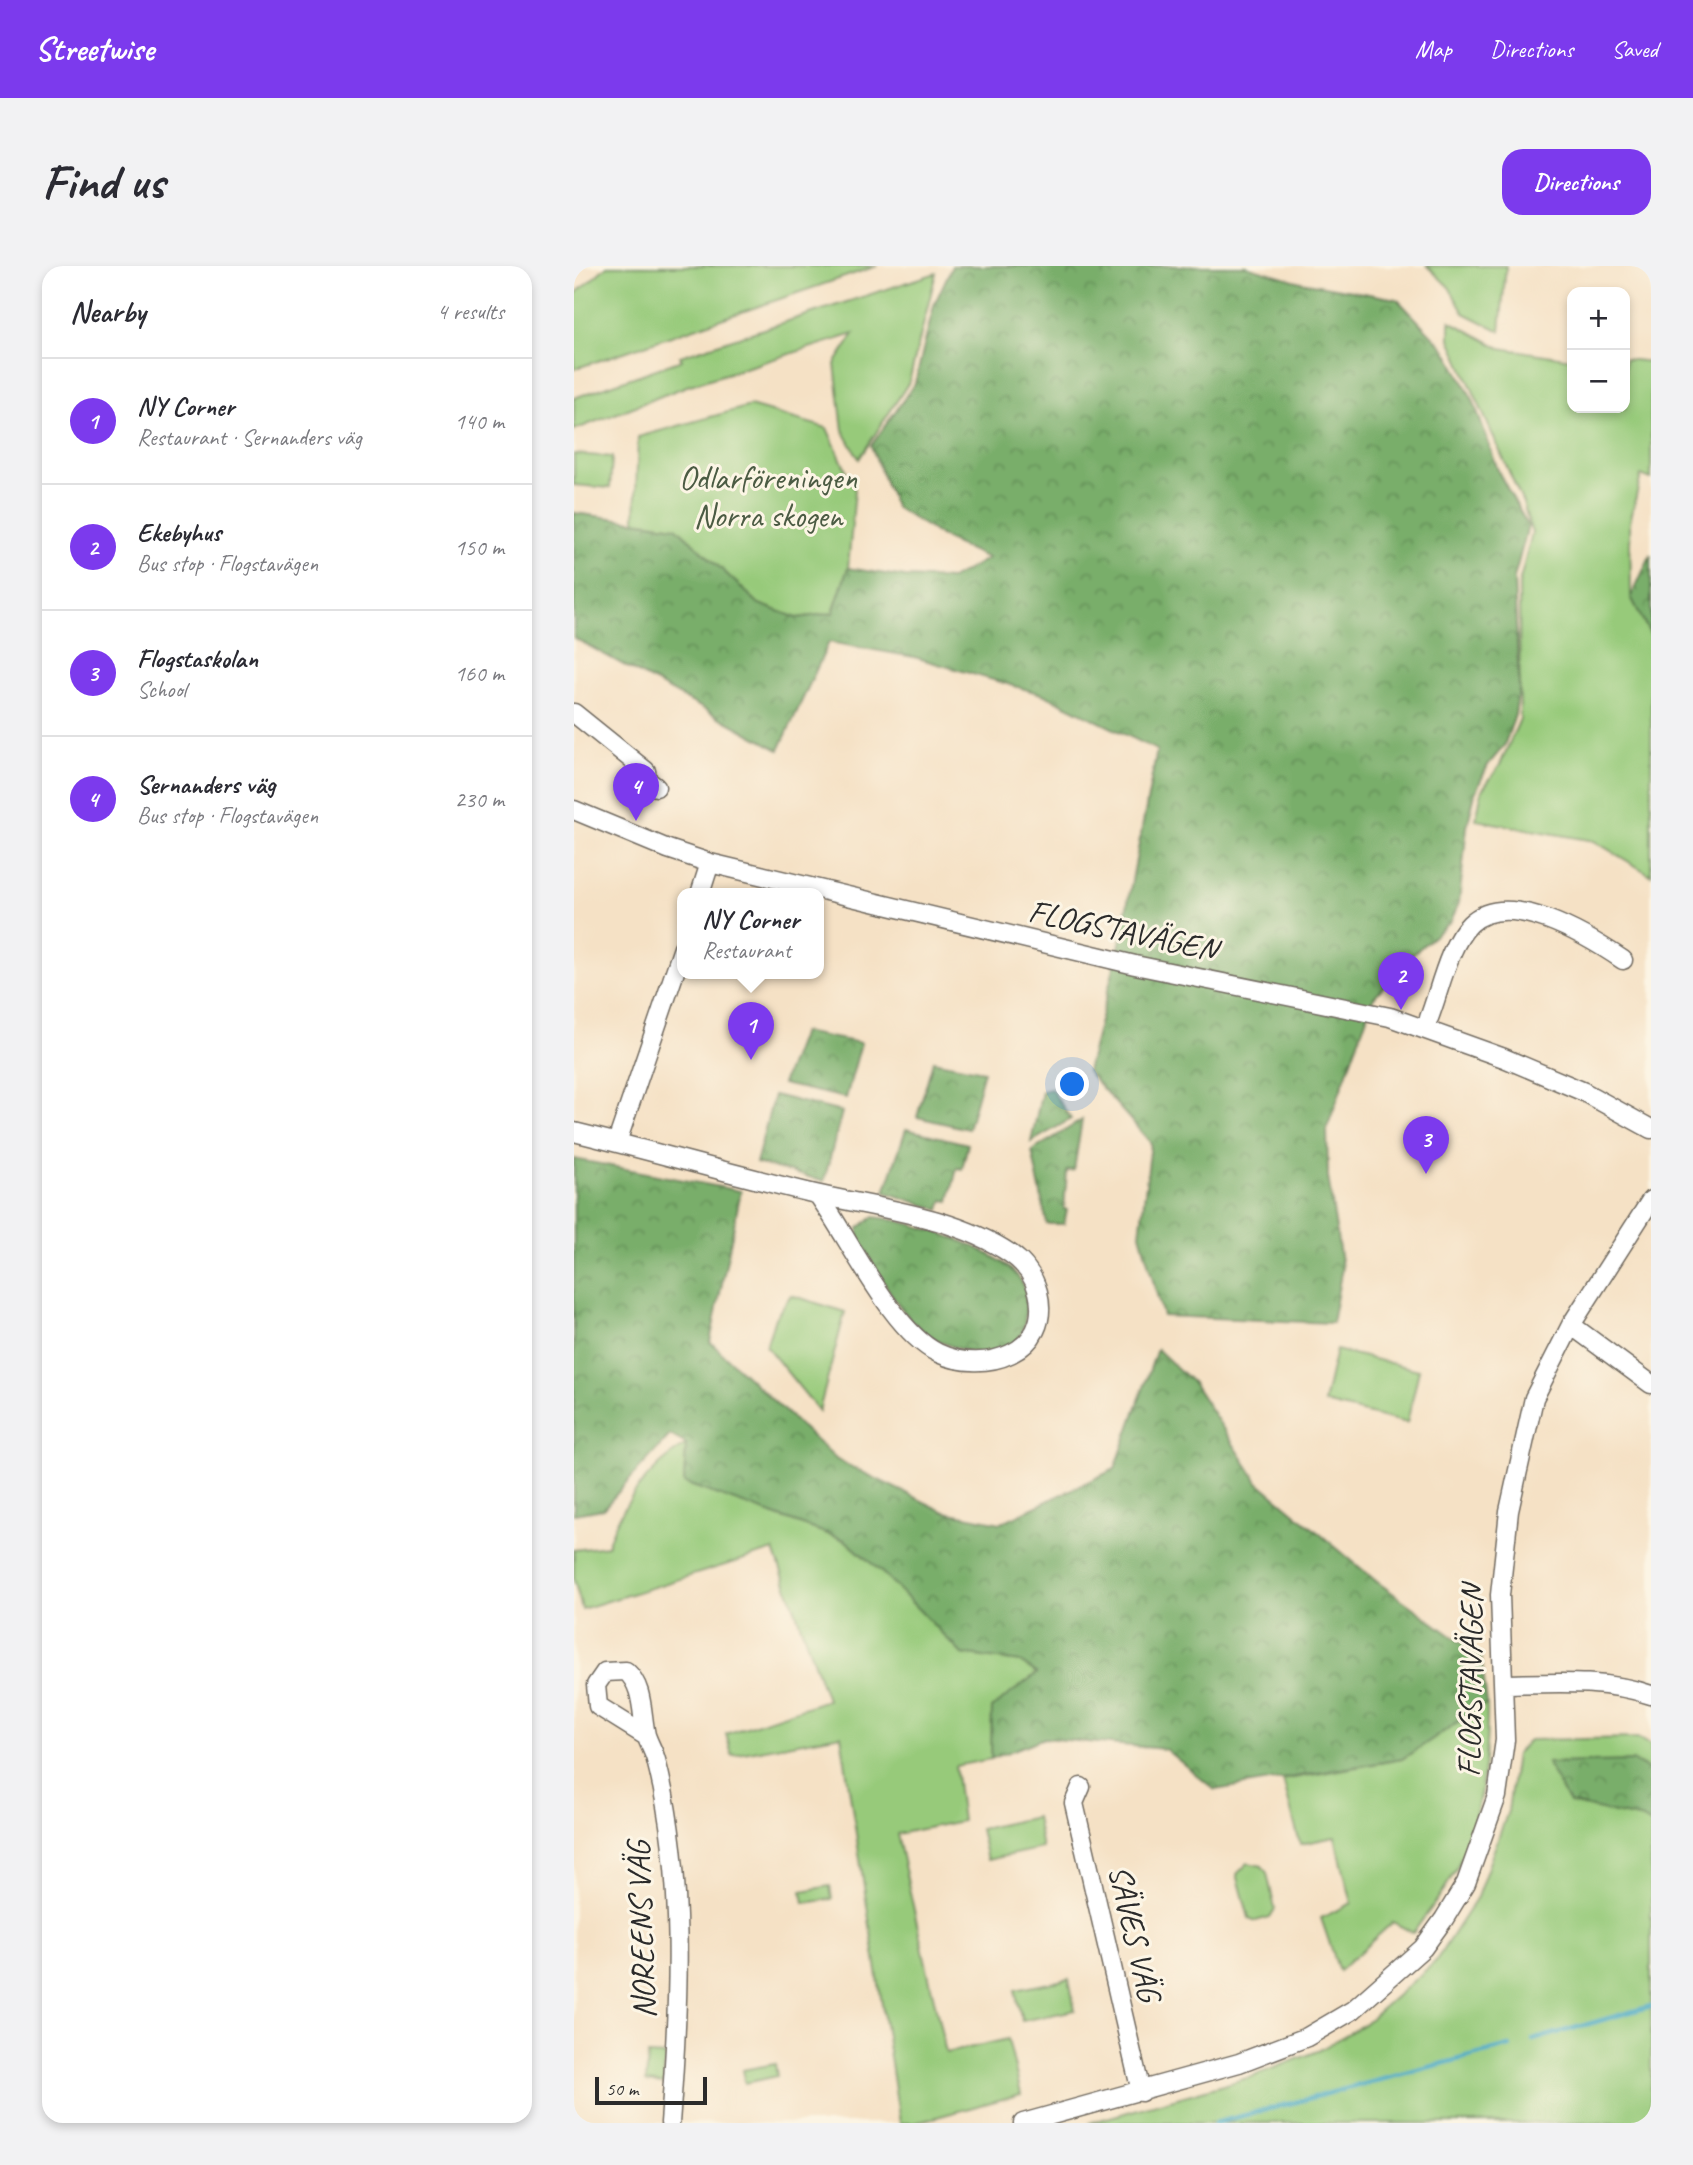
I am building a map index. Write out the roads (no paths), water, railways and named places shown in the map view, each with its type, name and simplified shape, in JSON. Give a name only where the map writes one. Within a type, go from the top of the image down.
[{"type":"street","points":[[574,713],[646,771],[647,780],[656,787]]},
{"type":"street","name":"FLOGSTAVÄGEN","points":[[574,810],[710,863],[814,888]]},
{"type":"street","points":[[702,888],[710,863]]},
{"type":"street","name":"FLOGSTAVÄGEN","points":[[824,890],[1135,965],[1390,1017],[1582,1091],[1651,1129]]},
{"type":"street","points":[[1429,1018],[1454,951],[1469,925],[1487,913],[1511,911],[1569,927],[1623,960]]},
{"type":"street","points":[[617,1142],[677,966]]},
{"type":"street","points":[[574,1132],[818,1195],[884,1207],[969,1233],[1012,1255],[1031,1274],[1038,1294],[1039,1315],[1033,1332],[1012,1355],[991,1362],[972,1362],[939,1354],[915,1337],[891,1308],[818,1195]]},
{"type":"street","name":"FLOGSTAVÄGEN","points":[[1023,2123],[1239,2063],[1307,2038],[1353,2010],[1423,1948],[1465,1883],[1497,1796],[1504,1740],[1500,1595],[1509,1511],[1534,1398],[1570,1325],[1651,1199]]},
{"type":"street","points":[[1570,1325],[1651,1384]]},
{"type":"street","points":[[1504,1684],[1571,1683],[1627,1687],[1651,1695]]},
{"type":"street","name":"NOREENS VÄG","points":[[646,1736],[656,1760],[670,1846],[678,1938],[670,2123]]},
{"type":"street","name":"SÄVES VÄG","points":[[1081,1787],[1074,1803],[1141,2092]]},
{"type":"waterway","points":[[1533,2040],[1651,2006]]},
{"type":"waterway","points":[[1215,2123],[1510,2046]]},
{"type":"place","name":"Sernanders väg","points":[[636,821]]},
{"type":"place","name":"Ekebyhus","points":[[1401,1010]]},
{"type":"place","name":"NY Corner","points":[[751,1060]]},
{"type":"place","name":"Flogstaskolan","points":[[1426,1174]]},
{"type":"park label","name":"Odlarföreningen Norra skogen","points":[[768,497]]}]
